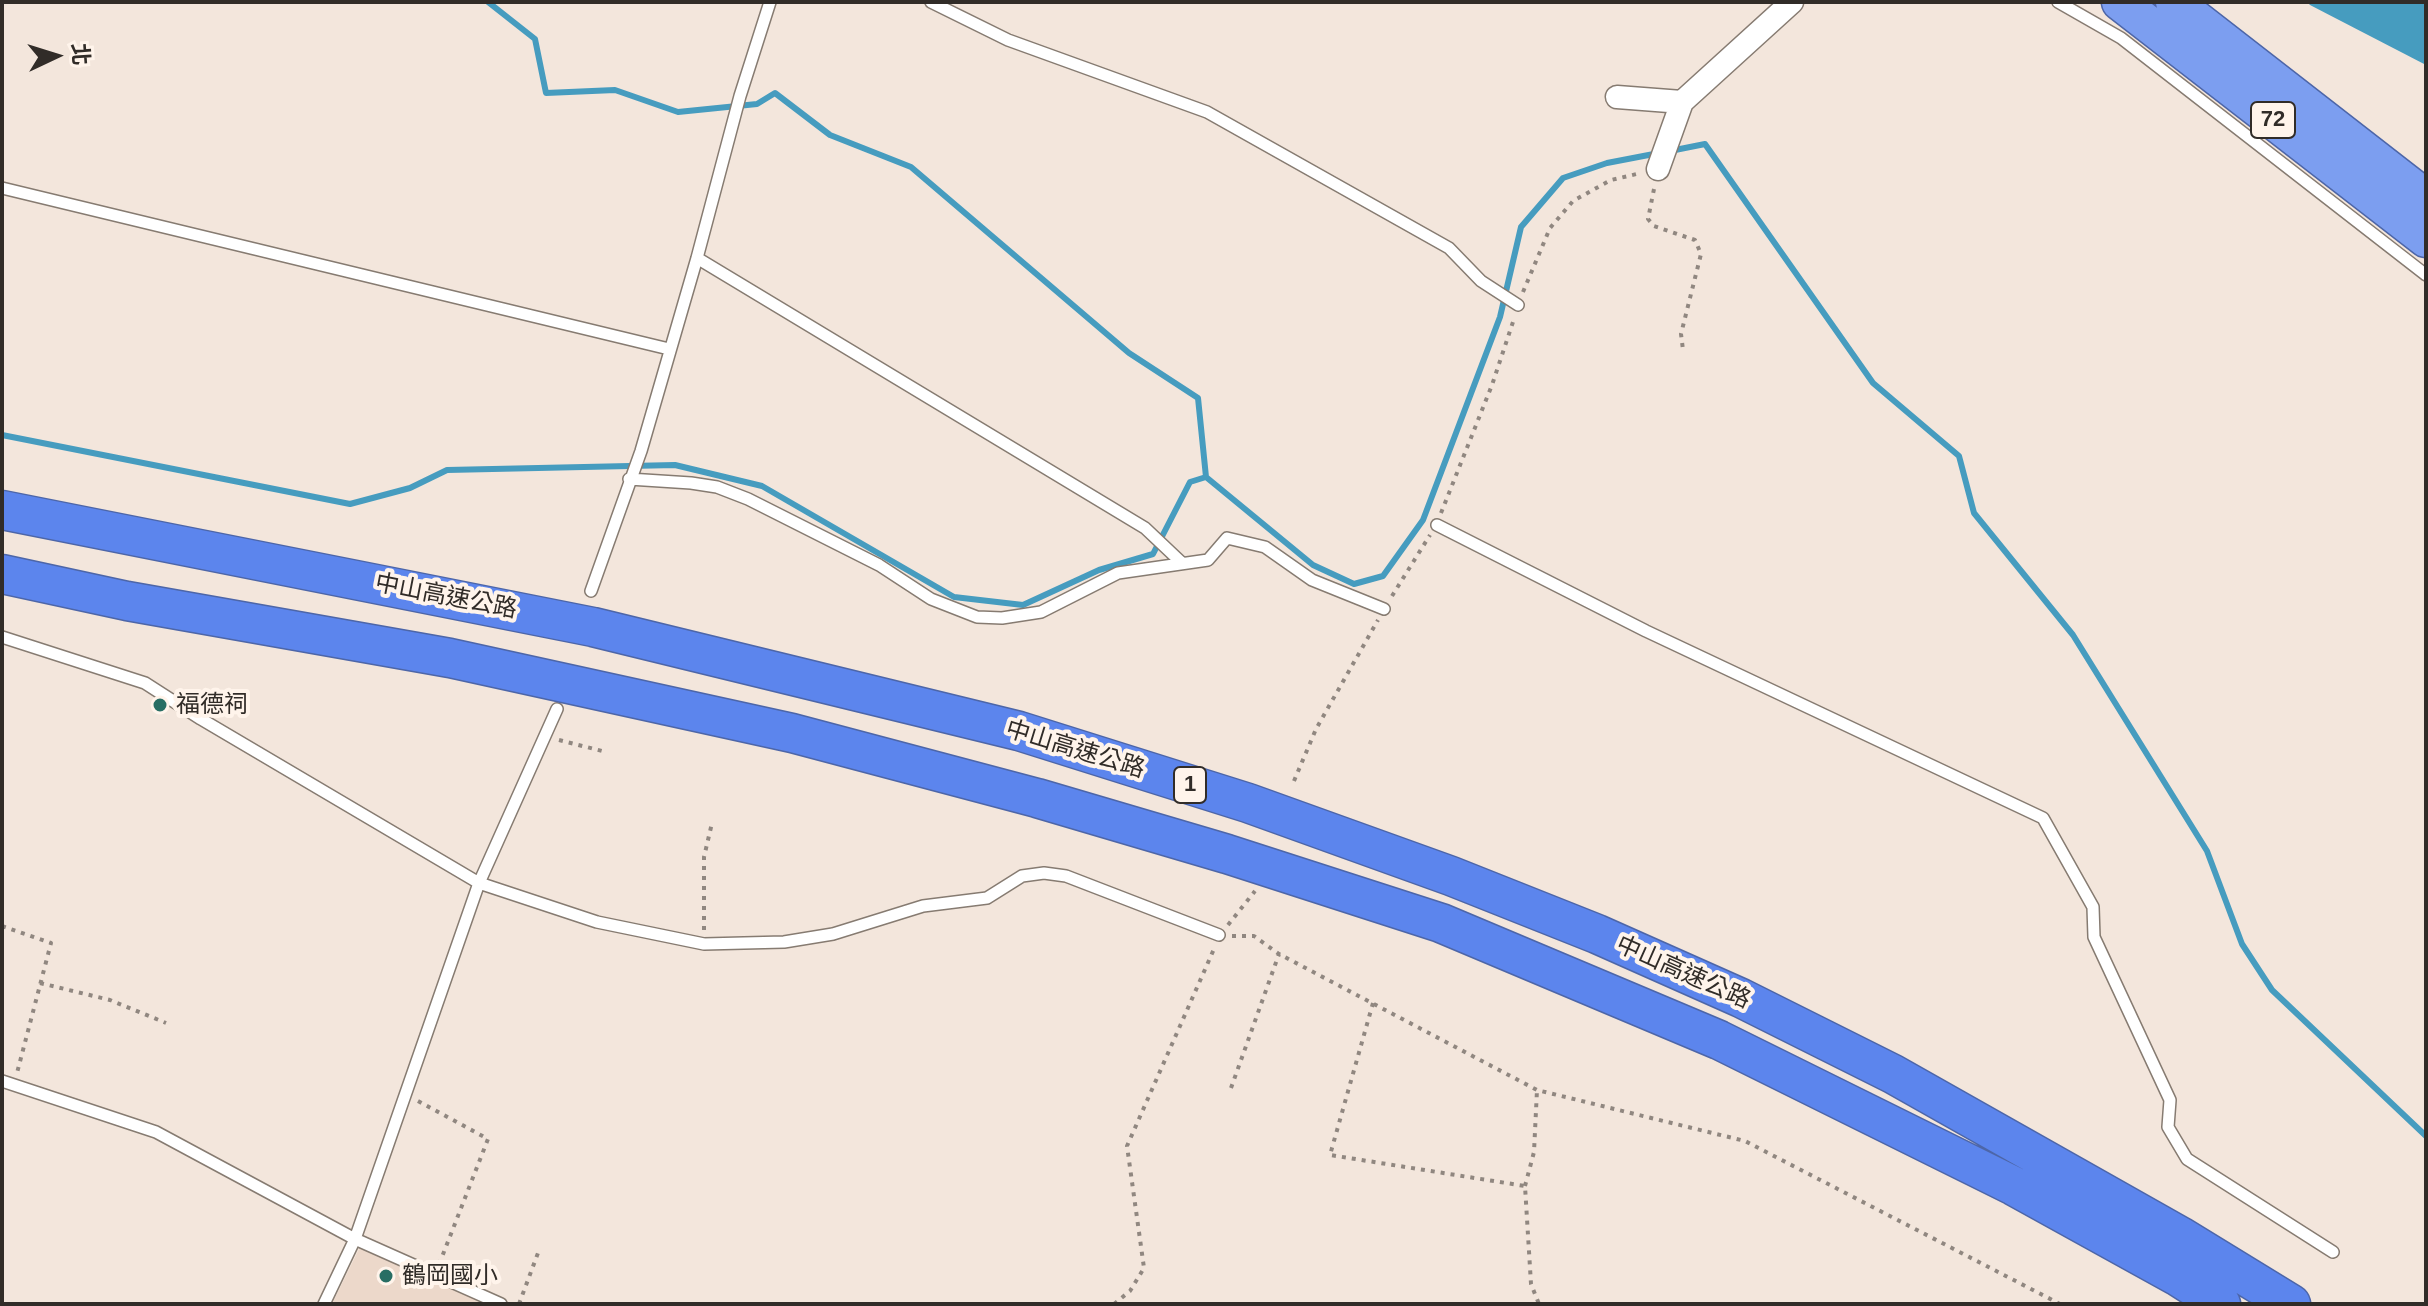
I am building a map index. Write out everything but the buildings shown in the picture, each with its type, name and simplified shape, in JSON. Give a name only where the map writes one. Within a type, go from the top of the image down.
[{"type":"highway","name":"72","points":[[2120,2],[2426,239]]},
{"type":"highway","name":"72","points":[[2174,2],[2426,198]]},
{"type":"highway","name":"中山高速公路","points":[[2,510],[593,627],[1019,731],[1248,803],[1451,876],[1597,934],[1741,998],[1893,1074],[2180,1236],[2291,1304]]},
{"type":"highway","name":"中山高速公路","points":[[2,574],[127,601],[450,658],[792,733],[1052,802],[1441,923],[1719,1040],[2014,1186],[2177,1276],[2221,1304]]},
{"type":"street","points":[[1658,169],[1682,102],[1792,2]]},
{"type":"street","points":[[1617,97],[1682,102]]},
{"type":"lane","points":[[591,591],[637,459],[697,258],[740,96],[770,2]]},
{"type":"lane","points":[[931,2],[1008,40],[1207,112],[1449,248],[1481,281],[1518,305]]},
{"type":"lane","points":[[2058,2],[2121,38],[2426,275]]},
{"type":"lane","points":[[2,188],[669,349]]},
{"type":"lane","points":[[697,258],[1145,528],[1182,563]]},
{"type":"lane","points":[[629,479],[717,487],[748,499],[879,565],[931,599],[977,617],[1002,618],[1041,612],[1118,573],[1208,560],[1227,538],[1265,547],[1312,580],[1384,609]]},
{"type":"lane","points":[[1437,525],[1646,631],[2043,818],[2093,907],[2094,937],[2170,1100],[2168,1127],[2187,1159],[2333,1252]]},
{"type":"lane","points":[[2,637],[145,683],[290,773],[479,883],[597,922],[704,944],[784,942],[833,934],[923,906],[987,898],[1022,876],[1044,873],[1066,876],[1219,935]]},
{"type":"lane","points":[[324,1304],[355,1239],[479,883],[557,709]]},
{"type":"lane","points":[[2,1081],[156,1132],[355,1239],[501,1304]]},
{"type":"path","points":[[1294,781],[1316,729],[1384,609],[1437,525],[1492,385],[1518,305],[1550,228],[1573,201],[1611,180],[1658,169],[1648,219],[1654,226],[1695,240],[1701,254],[1681,334],[1683,350]]},
{"type":"path","points":[[545,737],[602,751]]},
{"type":"path","points":[[704,944],[704,857],[712,823]]},
{"type":"path","points":[[1114,1304],[1130,1291],[1144,1268],[1127,1146],[1219,935],[1256,890]]},
{"type":"path","points":[[2,926],[51,943],[14,1085]]},
{"type":"path","points":[[1219,935],[1254,936],[1279,954],[1537,1090],[1745,1141],[2060,1304]]},
{"type":"path","points":[[1231,1088],[1279,954]]},
{"type":"path","points":[[40,983],[110,1000],[166,1023]]},
{"type":"path","points":[[1373,1003],[1330,1155],[1525,1186]]},
{"type":"path","points":[[1537,1090],[1534,1152],[1525,1186],[1531,1284],[1539,1304]]},
{"type":"path","points":[[405,1094],[488,1139],[435,1274]]},
{"type":"path","points":[[519,1304],[538,1253]]},
{"type":"shaded area","name":"鶴岡國小","points":[[360,1247],[492,1304],[332,1304]]},
{"type":"water","points":[[2307,2],[2426,2],[2426,65],[2310,5]]},
{"type":"waterway","points":[[488,2],[535,39],[546,93],[615,90],[678,112],[757,104],[775,93],[830,135],[911,167],[1129,353],[1198,398],[1206,477],[1313,565],[1354,584],[1383,576],[1423,520],[1500,317],[1521,227],[1563,178],[1607,163],[1659,153]]},
{"type":"waterway","points":[[1670,151],[1705,144],[1873,383],[1959,456],[1974,513],[2073,635],[2207,851],[2242,944],[2272,990],[2426,1136]]},
{"type":"waterway","points":[[2,435],[350,504],[410,488],[447,470],[675,465],[762,486],[954,597],[1023,605],[1099,570],[1153,554],[1190,482],[1206,477]]},
{"type":"place","name":"福德祠","points":[[160,705]]},
{"type":"place","name":"鶴岡國小","points":[[386,1276]]}]
